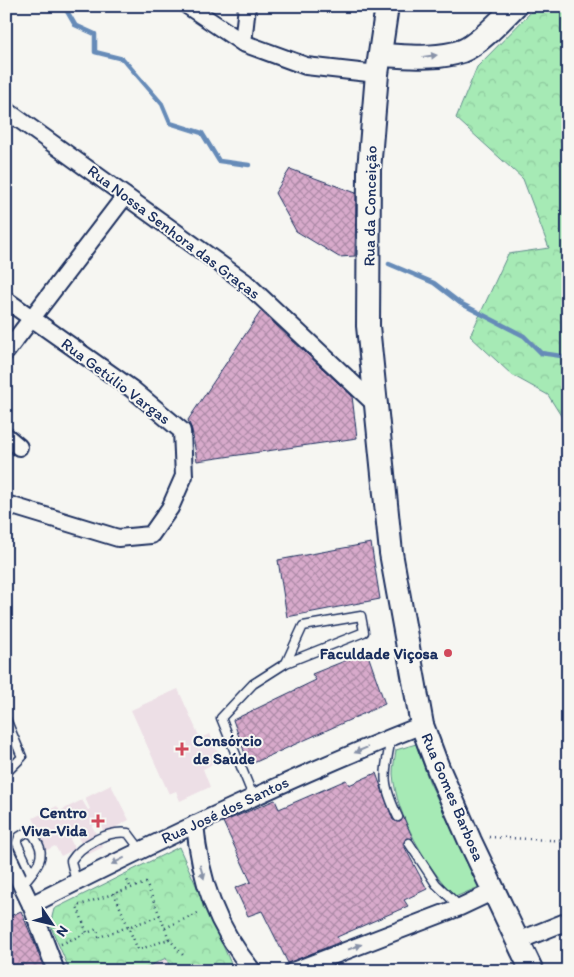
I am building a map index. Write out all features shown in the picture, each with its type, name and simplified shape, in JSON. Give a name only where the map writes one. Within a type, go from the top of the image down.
[{"type":"street","points":[[188,6],[243,43],[306,66],[379,64],[462,51],[496,26],[515,6]]},
{"type":"street","points":[[237,6],[245,25]]},
{"type":"street","points":[[243,43],[247,6]]},
{"type":"street","name":"Rua da Conceição","points":[[376,406],[368,317],[369,170],[379,64],[387,6]]},
{"type":"street","name":"Rua Nossa Senhora das Graças","points":[[6,110],[33,127],[245,282],[376,406]]},
{"type":"street","points":[[6,352],[125,196]]},
{"type":"street","name":"Rua Getúlio Vargas","points":[[6,300],[132,389],[182,431],[184,476],[170,508],[151,535],[118,538],[6,504]]},
{"type":"street","name":"Rua Gomes Barbosa","points":[[376,406],[391,553],[422,725],[438,768],[470,841],[532,971]]},
{"type":"street","points":[[6,436],[19,448]]},
{"type":"street","name":"Rua José dos Santos","points":[[32,905],[140,849],[253,796],[422,725]]},
{"type":"street","points":[[195,824],[198,858],[212,906],[236,950],[253,971]]},
{"type":"street","points":[[6,853],[26,879],[32,905],[56,971]]},
{"type":"street","points":[[293,971],[460,907],[494,891]]},
{"type":"street","points":[[518,941],[568,921]]},
{"type":"lane","points":[[253,796],[222,718],[253,684],[286,663],[364,632],[361,616],[303,626],[286,663]]},
{"type":"lane","points":[[6,719],[22,757],[6,773]]},
{"type":"lane","points":[[391,738],[385,773],[386,791],[398,817]]},
{"type":"lane","points":[[26,832],[34,835],[42,851],[41,859],[26,879],[17,843],[22,833],[26,832]]},
{"type":"lane","points":[[76,882],[71,861],[77,851],[105,836],[119,832],[128,833],[140,849]]},
{"type":"lane","points":[[409,843],[436,884],[460,907]]},
{"type":"path","points":[[470,841],[484,837],[497,837],[568,841]]},
{"type":"path","points":[[87,933],[77,906],[146,883],[169,939],[182,955]]},
{"type":"path","points":[[114,893],[138,950],[169,939]]},
{"type":"path","points":[[165,928],[212,906]]},
{"type":"path","points":[[48,950],[97,929],[99,937],[160,916]]},
{"type":"shaded area","name":"Consórcio de Saúde","points":[[178,689],[200,738],[210,734],[221,760],[203,769],[210,787],[180,801],[176,791],[169,794],[131,710]]},
{"type":"shaded area","name":"Centro Viva-Vida","points":[[111,785],[129,820],[105,833],[99,823],[92,826],[103,847],[87,855],[77,835],[70,839],[75,849],[61,856],[55,846],[45,851],[40,839],[49,834],[45,827],[39,830],[33,818],[57,806],[66,822],[68,821],[62,810],[82,800],[88,810],[90,809],[85,798]]},
{"type":"shaded area","points":[[166,958],[172,971],[139,971]]},
{"type":"green space","points":[[537,6],[568,6],[568,427],[548,395],[512,375],[470,336],[508,254],[549,248],[523,179],[456,118],[477,67]]},
{"type":"green space","points":[[416,744],[429,781],[479,887],[455,897],[434,871],[415,840],[400,807],[395,790],[393,774],[396,750]]},
{"type":"green space","points":[[179,847],[233,968],[231,971],[172,971],[166,958],[139,971],[70,971],[50,925],[54,909]]},
{"type":"building","points":[[290,169],[356,193],[355,256],[339,257],[296,231],[275,193]]},
{"type":"building","points":[[261,311],[352,396],[357,438],[197,461],[192,430],[188,420]]},
{"type":"building","points":[[371,543],[380,599],[287,617],[278,560]]},
{"type":"building","points":[[367,652],[385,704],[249,765],[233,720],[316,680],[312,674]]},
{"type":"building","points":[[376,773],[393,820],[400,822],[403,816],[413,839],[406,838],[403,844],[427,889],[404,900],[408,906],[337,937],[340,942],[288,963],[262,911],[248,916],[235,888],[251,882],[223,822],[275,800],[279,809],[346,780],[349,785]]},
{"type":"building","points":[[21,911],[45,971],[6,971],[6,918]]},
{"type":"waterway","points":[[64,6],[75,25],[95,34],[95,52],[123,59],[162,104],[170,123],[202,133],[219,161],[249,165]]},
{"type":"waterway","points":[[389,264],[434,283],[460,303],[524,336],[541,353],[568,357]]},
{"type":"place","name":"Faculdade Viçosa","points":[[448,653]]},
{"type":"place","name":"Consórcio de Saúde","points":[[182,749]]},
{"type":"place","name":"Centro Viva-Vida","points":[[98,821]]}]
